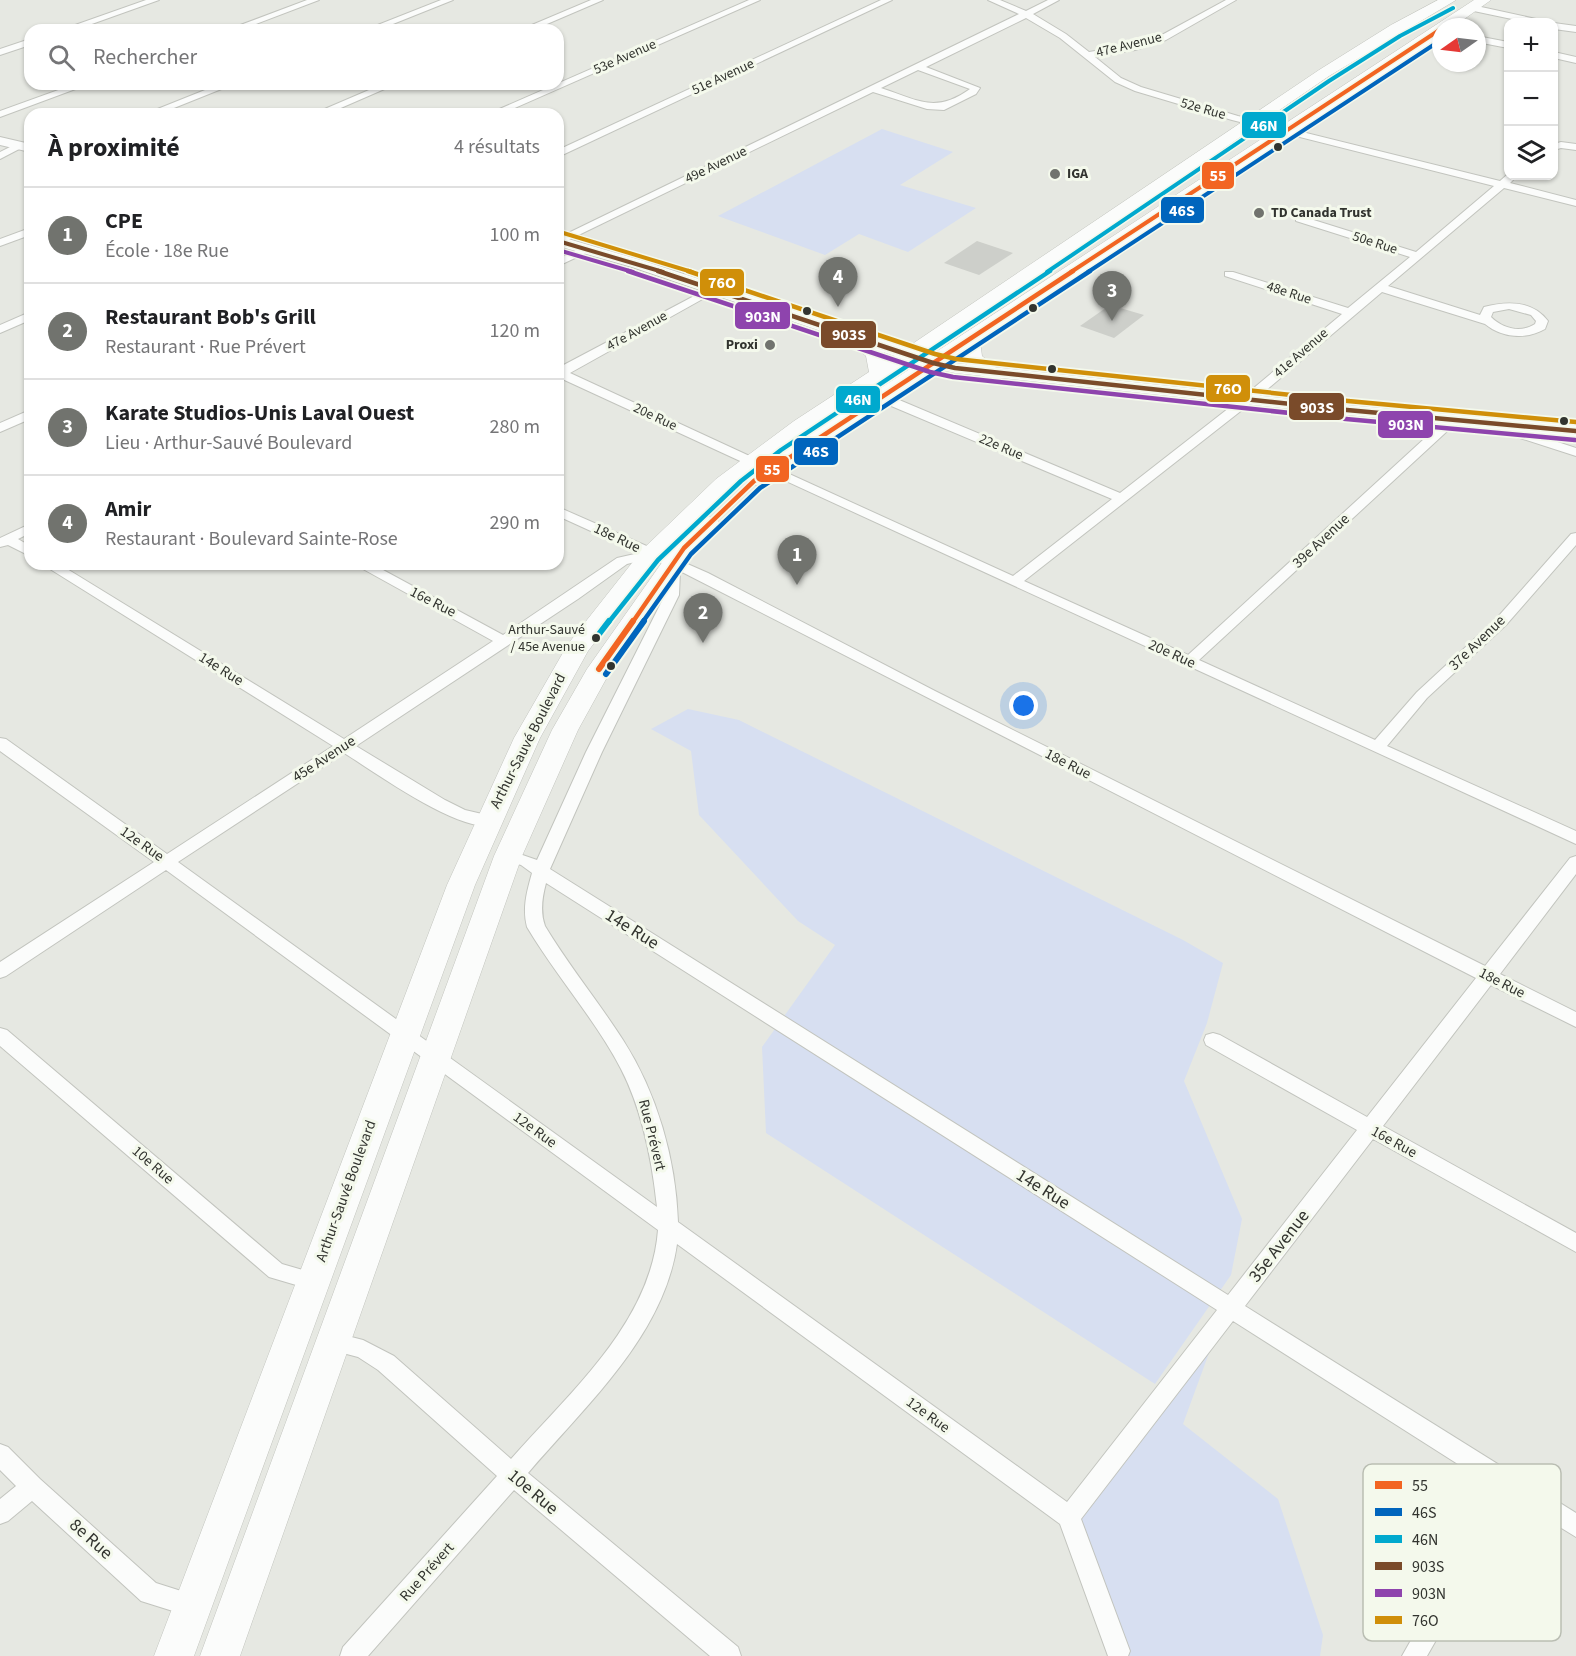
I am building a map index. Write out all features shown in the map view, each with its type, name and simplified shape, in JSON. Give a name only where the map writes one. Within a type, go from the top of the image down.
[{"type":"main road","name":"Arthur-Sauvé Boulevard","points":[[1457,18],[1484,0]]},
{"type":"main road","name":"Arthur-Sauvé Boulevard","points":[[174,1656],[446,922],[527,738],[561,675],[589,632],[662,559],[684,548],[801,425],[909,355],[1378,38],[1441,2]]},
{"type":"main road","name":"Arthur-Sauvé Boulevard","points":[[760,466],[880,397],[970,340],[1432,35]]},
{"type":"main road","points":[[853,336],[876,354],[879,374]]},
{"type":"main road","points":[[970,340],[972,357],[993,374]]},
{"type":"main road","name":"Arthur-Sauvé Boulevard","points":[[220,1656],[508,856],[554,753],[586,691],[624,631],[662,559]]},
{"type":"street","points":[[84,24],[155,0]]},
{"type":"street","points":[[249,24],[315,0]]},
{"type":"street","points":[[386,24],[449,0]]},
{"type":"street","points":[[540,24],[599,0]]},
{"type":"street","name":"53e Avenue","points":[[564,84],[756,0]]},
{"type":"street","name":"51e Avenue","points":[[564,151],[888,0]]},
{"type":"street","name":"52e Rue","points":[[992,0],[1026,14],[1063,36],[1126,85],[1251,122],[1576,203]]},
{"type":"street","name":"49e Avenue","points":[[564,239],[1055,0]]},
{"type":"street","name":"47e Avenue","points":[[1089,55],[1163,38],[1232,0]]},
{"type":"street","points":[[1472,8],[1518,18]]},
{"type":"street","points":[[1558,27],[1576,29]]},
{"type":"street","points":[[1486,41],[1504,44]]},
{"type":"street","points":[[0,52],[24,44]]},
{"type":"street","points":[[1558,56],[1576,60]]},
{"type":"street","points":[[873,89],[930,107],[944,107],[973,93],[975,88],[963,82],[918,66]]},
{"type":"street","points":[[0,114],[67,90]]},
{"type":"street","points":[[166,108],[213,90]]},
{"type":"street","points":[[333,108],[376,90]]},
{"type":"street","name":"53e Avenue","points":[[508,108],[549,90]]},
{"type":"street","points":[[0,141],[24,147]]},
{"type":"street","points":[[0,156],[24,147]]},
{"type":"street","points":[[1558,147],[1576,147]]},
{"type":"street","name":"41e Avenue","points":[[1014,582],[1247,400],[1506,180]]},
{"type":"street","name":"50e Rue","points":[[1300,219],[1415,255]]},
{"type":"street","points":[[0,243],[24,233]]},
{"type":"street","points":[[564,242],[588,248],[933,363],[993,374],[1576,431]]},
{"type":"street","points":[[564,260],[588,248]]},
{"type":"street","name":"48e Rue","points":[[1228,274],[1348,312]]},
{"type":"street","points":[[1378,287],[1487,321]]},
{"type":"street","name":"47e Avenue","points":[[564,370],[713,289]]},
{"type":"street","points":[[0,329],[24,319]]},
{"type":"street","name":"20e Rue","points":[[564,375],[1576,838]]},
{"type":"street","name":"22e Rue","points":[[880,397],[1121,498]]},
{"type":"street","points":[[0,428],[24,417]]},
{"type":"street","name":"39e Avenue","points":[[1189,662],[1452,420]]},
{"type":"street","points":[[1490,424],[1576,452]]},
{"type":"street","name":"18e Rue","points":[[564,514],[703,576],[930,694],[1576,1020]]},
{"type":"street","points":[[4,541],[24,531]]},
{"type":"street","name":"37e Avenue","points":[[1377,748],[1422,695],[1501,622],[1576,537]]},
{"type":"street","points":[[4,541],[24,549]]},
{"type":"street","name":"45e Avenue","points":[[0,971],[622,561],[662,559]]},
{"type":"street","name":"Rue Prévert","points":[[352,1656],[513,1475],[606,1366],[640,1319],[650,1300],[664,1260],[668,1227],[656,1140],[639,1088],[622,1054],[536,927],[533,917],[534,897],[541,871],[578,787],[672,596],[662,559]]},
{"type":"street","name":"14e Rue","points":[[59,570],[439,804],[461,815],[489,821]]},
{"type":"street","name":"16e Rue","points":[[373,570],[456,613],[503,641]]},
{"type":"street","name":"12e Rue","points":[[0,743],[436,1056],[1069,1517]]},
{"type":"street","name":"14e Rue","points":[[508,856],[527,861],[1479,1464]]},
{"type":"street","name":"35e Avenue","points":[[1069,1517],[1576,862]]},
{"type":"street","name":"10e Rue","points":[[0,1035],[276,1272],[313,1281]]},
{"type":"street","name":"16e Rue","points":[[1213,1040],[1576,1243]]},
{"type":"street","name":"10e Rue","points":[[332,1341],[363,1349],[386,1363],[513,1475],[729,1656]]},
{"type":"street","name":"8e Rue","points":[[0,1454],[148,1593],[192,1605]]},
{"type":"street","points":[[0,1513],[32,1486]]},
{"type":"street","name":"14e Rue","points":[[1561,1516],[1576,1526]]},
{"type":"street","points":[[1069,1517],[1119,1654]]},
{"type":"street","points":[[1414,1656],[1423,1641]]},
{"type":"shaded area","points":[[882,129],[953,152],[900,185],[976,208],[908,252],[859,234],[825,255],[718,216]]},
{"type":"shaded area","points":[[688,709],[739,720],[1183,940],[1223,963],[1207,1023],[1184,1081],[1242,1219],[1231,1275],[1155,1384],[766,1133],[762,1047],[835,945],[798,921],[699,815],[691,751],[651,729]]},
{"type":"shaded area","points":[[1224,1312],[1183,1424],[1278,1499],[1323,1635],[1320,1656],[1127,1656],[1127,1642],[1078,1520]]},
{"type":"building","points":[[977,241],[1013,253],[979,275],[944,263]]},
{"type":"building","points":[[1110,305],[1144,315],[1114,338],[1080,326]]},
{"type":"transit line","name":"46N","points":[[596,638],[658,560],[741,481],[781,450],[927,354],[1329,81],[1400,36],[1453,8]]},
{"type":"transit line","name":"55","points":[[599,669],[684,548],[754,481],[1432,35]]},
{"type":"transit line","name":"46S","points":[[606,674],[691,554],[760,488],[1432,46]]},
{"type":"transit line","name":"76O","points":[[564,233],[641,255],[935,354],[956,359],[1348,401],[1576,422]]},
{"type":"transit line","name":"903S","points":[[564,243],[638,264],[933,363],[955,368],[1347,410],[1576,431]]},
{"type":"transit line","name":"903N","points":[[564,252],[635,273],[930,372],[953,377],[1346,419],[1575,440]]},
{"type":"place","name":"IGA","points":[[1055,174]]},
{"type":"place","name":"TD Canada Trust","points":[[1259,213]]},
{"type":"place","name":"Amir","points":[[838,307]]},
{"type":"place","name":"Karate Studios-Unis Laval Ouest","points":[[1112,321]]},
{"type":"place","name":"Proxi","points":[[770,345]]},
{"type":"place","name":"CPE","points":[[797,585]]},
{"type":"place","name":"Arthur-Sauvé / 45e Avenue","points":[[596,638]]},
{"type":"place","name":"Restaurant Bob's Grill","points":[[703,643]]}]
